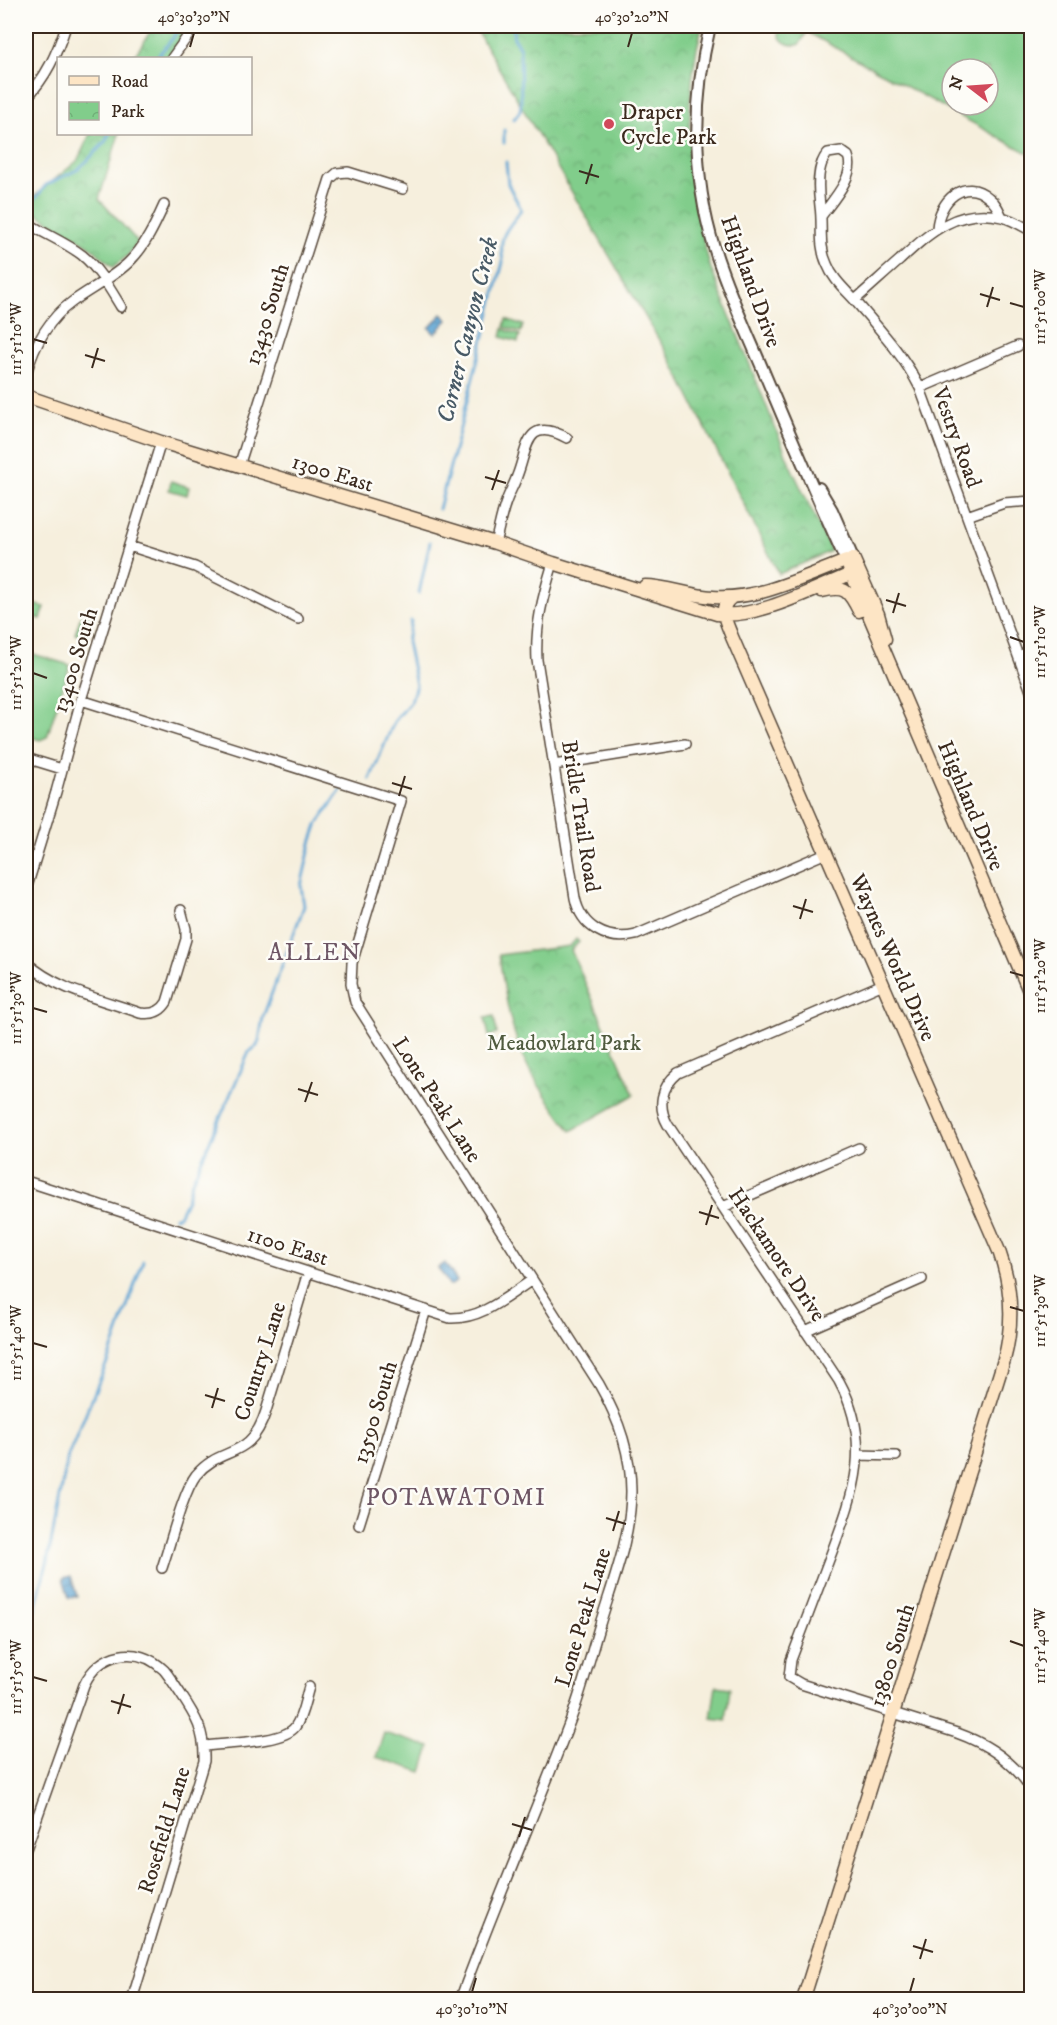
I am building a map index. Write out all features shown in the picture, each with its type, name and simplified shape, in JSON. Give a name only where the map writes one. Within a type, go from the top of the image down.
[{"type":"main road","name":"1300 East","points":[[26,396],[161,442],[495,543],[710,612],[724,615],[755,611],[851,574]]},
{"type":"main road","name":"1300 East","points":[[628,587],[649,586],[698,596],[731,598],[758,594],[850,560]]},
{"type":"main road","name":"Highland Drive","points":[[850,560],[851,574],[1032,998]]},
{"type":"main road","name":"Highland Drive","points":[[850,560],[882,625],[888,661]]},
{"type":"main road","points":[[795,596],[835,588],[846,591],[854,600],[875,642],[888,661]]},
{"type":"main road","points":[[724,615],[725,604],[731,598]]},
{"type":"main road","name":"Waynes World Drive","points":[[724,615],[999,1251],[1008,1281],[1011,1321]]},
{"type":"main road","name":"13800 South","points":[[803,2000],[1004,1360],[1011,1321]]},
{"type":"street","points":[[26,98],[42,80],[51,65],[66,26]]},
{"type":"street","points":[[173,57],[195,26]]},
{"type":"street","name":"Highland Drive","points":[[710,26],[701,72],[697,155],[703,202],[720,267],[805,471],[829,504],[850,560]]},
{"type":"street","name":"Vestry Road","points":[[822,215],[849,172],[850,159],[841,151],[828,153],[822,164],[818,192],[822,215],[821,240],[826,263],[830,272],[894,345],[920,388],[1032,694]]},
{"type":"street","name":"13430 South","points":[[239,466],[332,175],[342,171],[348,172],[403,189]]},
{"type":"street","points":[[937,228],[937,219],[942,206],[951,196],[962,191],[976,191],[983,194],[996,205],[1002,217]]},
{"type":"street","points":[[26,374],[36,345],[51,322],[71,303],[105,281],[139,252],[164,204]]},
{"type":"street","points":[[855,300],[937,228],[957,219],[974,215],[1002,217],[1032,231]]},
{"type":"street","points":[[26,222],[80,254],[105,281],[121,307]]},
{"type":"street","points":[[920,388],[1018,346]]},
{"type":"street","points":[[495,543],[506,502],[519,473],[528,440],[548,430],[567,438]]},
{"type":"street","name":"13400 South","points":[[26,890],[81,700],[161,442]]},
{"type":"street","points":[[967,516],[1004,503],[1032,501]]},
{"type":"street","points":[[129,546],[195,567],[298,620]]},
{"type":"street","name":"Bridle Trail Road","points":[[553,563],[539,611],[536,647],[576,906],[584,920],[604,934],[620,937],[636,935],[826,853]]},
{"type":"street","points":[[1018,656],[1032,651]]},
{"type":"street","name":"Lone Peak Lane","points":[[81,700],[401,801],[352,963],[352,993],[359,1011],[598,1384],[613,1410],[623,1437],[630,1472],[630,1504],[625,1541],[573,1714],[460,2000]]},
{"type":"street","points":[[554,765],[685,744]]},
{"type":"street","points":[[26,758],[62,769]]},
{"type":"street","points":[[26,962],[38,973],[55,983],[140,1013],[152,1014],[167,1002],[186,939],[185,919],[181,910]]},
{"type":"street","name":"Hackamore Drive","points":[[883,984],[685,1070],[668,1083],[662,1102],[665,1120],[839,1382],[848,1399],[854,1420],[858,1455],[852,1497],[791,1660],[789,1677],[801,1684],[895,1713]]},
{"type":"street","points":[[723,1207],[859,1148]]},
{"type":"street","name":"1100 East","points":[[26,1181],[450,1318],[472,1317],[483,1312],[532,1280]]},
{"type":"street","name":"Country Lane","points":[[162,1568],[192,1481],[202,1469],[215,1460],[245,1446],[258,1431],[308,1272]]},
{"type":"street","points":[[806,1331],[922,1279]]},
{"type":"street","name":"13590 South","points":[[359,1525],[426,1310]]},
{"type":"street","points":[[858,1455],[896,1456]]},
{"type":"street","name":"Rosefield Lane","points":[[26,1848],[87,1677],[98,1664],[114,1656],[140,1657],[154,1663],[168,1674],[198,1720],[205,1746],[202,1776],[132,2000]]},
{"type":"street","points":[[205,1746],[276,1738],[290,1733],[300,1718],[309,1687]]},
{"type":"street","points":[[895,1713],[978,1741],[1006,1760],[1032,1790]]},
{"type":"green space","points":[[154,26],[191,26],[169,57],[134,57]]},
{"type":"green space","points":[[474,26],[702,26],[695,57],[689,118],[692,178],[703,239],[711,269],[792,469],[831,551],[779,574],[672,362]]},
{"type":"green space","points":[[779,26],[1031,26],[1031,155],[962,117],[1000,117],[1000,57],[940,57],[940,105],[807,32],[799,45],[786,43],[779,35]]},
{"type":"green space","points":[[90,135],[119,135],[99,199],[138,242],[127,256],[113,267],[90,246],[26,207],[26,203],[77,161]]},
{"type":"green space","points":[[506,319],[523,325],[521,332],[504,327]]},
{"type":"green space","points":[[503,329],[520,335],[518,342],[501,337]]},
{"type":"green space","points":[[171,481],[189,487],[187,495],[169,490]]},
{"type":"green space","points":[[33,604],[45,607],[41,619],[29,616]]},
{"type":"green space","points":[[82,613],[93,616],[86,637],[75,634]]},
{"type":"green space","points":[[26,652],[70,665],[47,737],[40,740],[26,736]]},
{"type":"green space","name":"Meadowlard Park","points":[[576,939],[579,942],[571,950],[634,1095],[571,1131],[529,1069],[517,1041],[509,1013],[499,955],[570,946]]},
{"type":"green space","points":[[494,1016],[497,1034],[489,1036],[485,1018]]},
{"type":"green space","points":[[716,1686],[730,1688],[726,1720],[711,1718]]},
{"type":"green space","points":[[384,1733],[430,1747],[422,1772],[376,1757]]},
{"type":"water","points":[[442,314],[448,320],[435,334],[429,328]]},
{"type":"water","points":[[445,1263],[457,1281],[450,1286],[438,1268]]},
{"type":"water","points":[[71,1576],[77,1596],[69,1598],[63,1578]]},
{"type":"waterway","points":[[157,57],[173,38],[179,26]]},
{"type":"waterway","name":"Corner Canyon Creek","points":[[512,26],[514,38],[520,49],[521,103],[520,111],[514,119]]},
{"type":"waterway","name":"Corner Canyon Creek","points":[[504,130],[504,143]]},
{"type":"waterway","points":[[36,198],[46,185],[77,170],[105,142],[108,135]]},
{"type":"waterway","name":"Corner Canyon Creek","points":[[439,509],[503,262],[502,241],[506,230],[521,209],[508,184],[506,162]]},
{"type":"waterway","name":"Corner Canyon Creek","points":[[419,593],[430,542]]},
{"type":"waterway","name":"Corner Canyon Creek","points":[[370,779],[394,722],[411,701],[416,685],[407,642],[411,621]]},
{"type":"waterway","name":"Corner Canyon Creek","points":[[175,1217],[179,1216],[187,1199],[191,1184],[249,1052],[257,1046],[259,1041],[263,1017],[304,906],[301,886],[311,843],[318,823],[341,790]]},
{"type":"waterway","name":"Corner Canyon Creek","points":[[26,1641],[47,1563],[68,1456],[110,1355],[143,1261]]},
{"type":"place","name":"Draper Cycle Park","points":[[609,124]]},
{"type":"district","name":"ALLEN","points":[[315,952]]},
{"type":"district","name":"POTAWATOMI","points":[[456,1497]]}]
